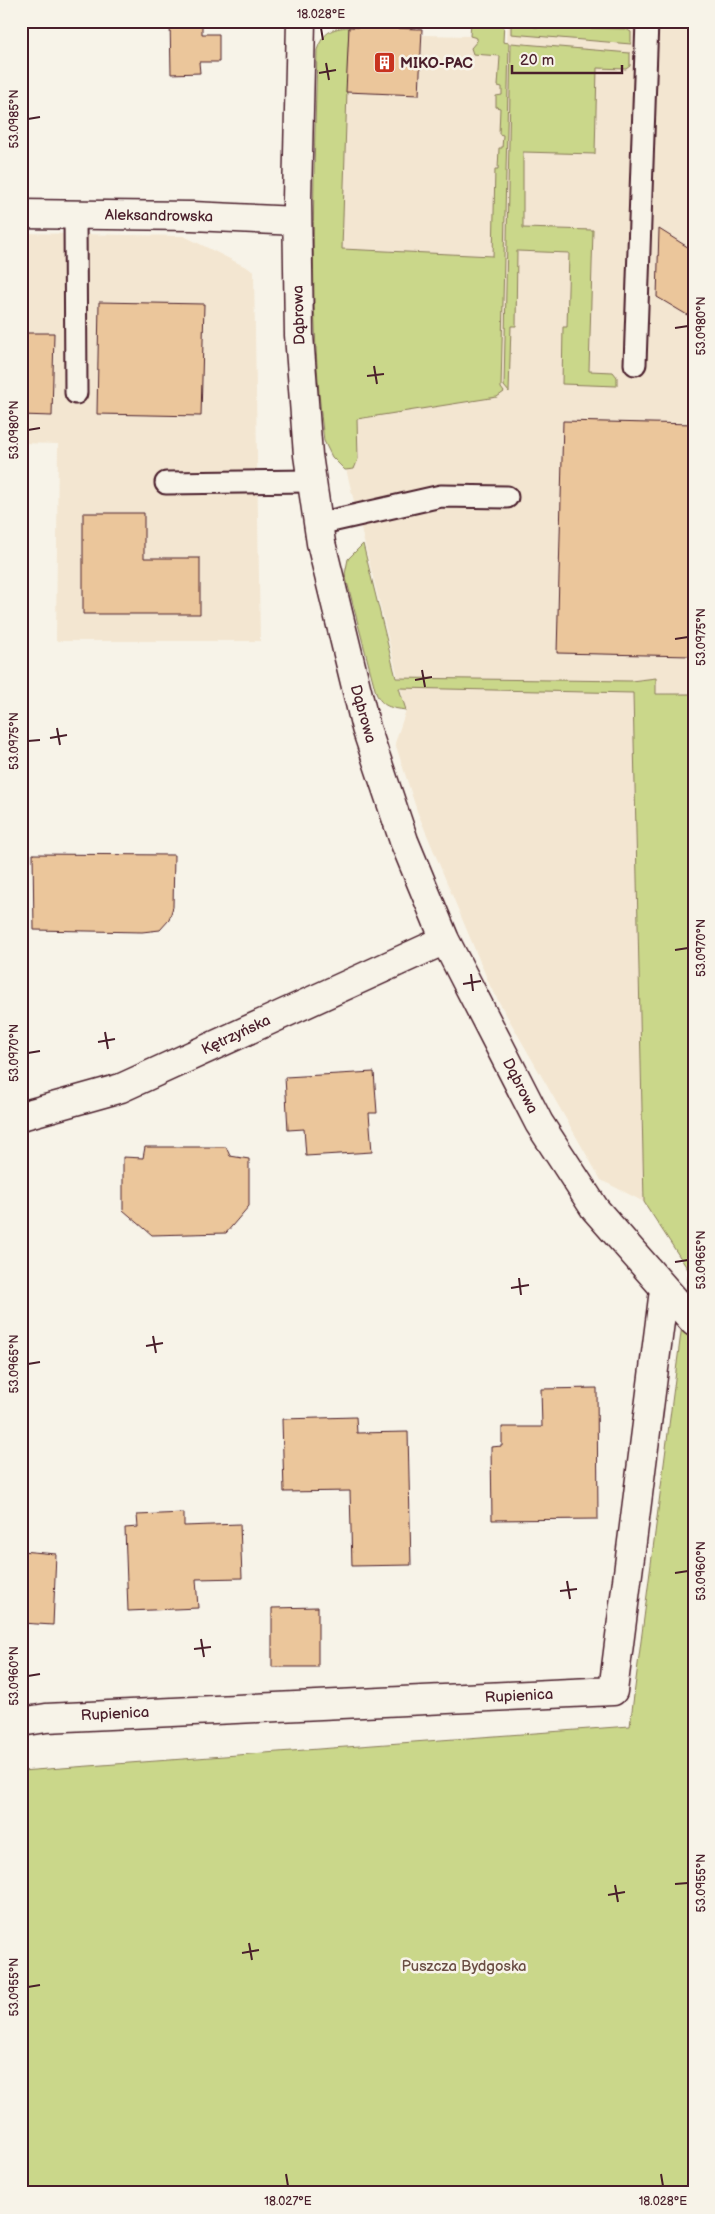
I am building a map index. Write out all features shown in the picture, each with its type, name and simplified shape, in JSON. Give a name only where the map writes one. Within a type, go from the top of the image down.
[{"type":"street","name":"Dąbrowa","points":[[301,21],[297,221],[299,335],[311,481],[336,614],[366,728],[404,841],[445,940],[539,1123],[595,1209],[694,1322]]},
{"type":"street","name":"Aleksandrowska","points":[[21,214],[192,216],[297,221]]},
{"type":"street","name":"Kętrzyńska","points":[[21,1116],[121,1088],[445,940]]},
{"type":"street","name":"Rupienica","points":[[21,1722],[46,1718],[613,1691],[664,1290]]},
{"type":"lane","points":[[634,364],[647,21]]},
{"type":"lane","points":[[75,215],[76,392]]},
{"type":"lane","points":[[166,483],[311,481]]},
{"type":"lane","points":[[318,524],[441,496],[507,497]]},
{"type":"shaded area","name":"MIKO-PAC","points":[[508,21],[694,21],[694,694],[633,693],[644,1202],[601,1180],[491,988],[417,811],[395,743],[406,710],[346,469],[335,240],[349,27],[422,29],[422,35],[470,36],[507,43]]},
{"type":"shaded area","points":[[21,233],[184,236],[254,271],[260,641],[56,641],[58,444],[21,443]]},
{"type":"green space","points":[[471,21],[504,21],[503,42],[509,43],[501,388],[504,392],[497,397],[357,419],[358,459],[354,469],[345,470],[332,457],[324,441],[319,392],[313,246],[317,50],[328,32],[349,27],[342,249],[493,256],[495,169],[498,169],[499,148],[502,148],[503,135],[499,134],[500,108],[496,107],[496,96],[502,95],[502,87],[498,86],[500,56],[473,54],[471,48],[477,41],[477,38],[470,36]]},
{"type":"green space","points":[[511,21],[534,21],[534,27],[626,29],[631,32],[631,44],[511,34]]},
{"type":"green space","points":[[511,43],[630,53],[630,66],[626,69],[597,68],[595,154],[523,152],[523,228],[593,230],[589,371],[613,372],[617,377],[617,386],[562,384],[563,327],[567,327],[569,253],[517,251],[516,326],[511,326],[509,392],[504,386]]},
{"type":"green space","name":"Puszcza Bydgoska","points":[[363,544],[396,678],[631,681],[656,678],[656,694],[694,694],[694,2193],[21,2193],[21,1771],[630,1726],[689,1271],[644,1202],[633,693],[399,688],[406,710],[384,704],[376,693],[345,574],[348,559]]},
{"type":"building","points":[[170,21],[202,21],[202,34],[219,34],[219,62],[199,62],[200,73],[171,74]]},
{"type":"building","name":"MIKO-PAC","points":[[349,27],[422,29],[419,95],[346,92]]},
{"type":"building","points":[[659,229],[694,251],[694,319],[657,297]]},
{"type":"building","points":[[99,302],[204,304],[201,416],[97,414]]},
{"type":"building","points":[[694,325],[694,424],[692,423]]},
{"type":"building","points":[[21,333],[54,333],[52,416],[21,415]]},
{"type":"building","points":[[563,421],[694,424],[690,656],[557,653]]},
{"type":"building","points":[[694,507],[694,656],[690,656]]},
{"type":"building","points":[[83,513],[144,513],[144,558],[200,558],[200,614],[83,614]]},
{"type":"building","points":[[33,854],[174,855],[173,907],[169,920],[160,930],[142,932],[34,930]]},
{"type":"building","points":[[374,1072],[377,1113],[369,1113],[372,1152],[306,1156],[304,1129],[288,1130],[285,1077]]},
{"type":"building","points":[[145,1147],[226,1147],[230,1156],[249,1159],[249,1206],[226,1233],[152,1235],[123,1210],[123,1157],[143,1158]]},
{"type":"building","points":[[597,1388],[598,1519],[492,1520],[491,1447],[502,1446],[502,1427],[542,1427],[541,1389]]},
{"type":"building","points":[[356,1417],[357,1433],[408,1432],[411,1565],[352,1566],[350,1491],[284,1492],[282,1419]]},
{"type":"building","points":[[184,1513],[184,1526],[240,1524],[242,1578],[196,1579],[198,1608],[128,1611],[125,1528],[138,1527],[137,1515]]},
{"type":"building","points":[[21,1551],[56,1554],[53,1625],[21,1623]]},
{"type":"building","points":[[318,1607],[318,1667],[272,1667],[272,1608]]},
{"type":"place","name":"MIKO-PAC","points":[[384,63]]}]
